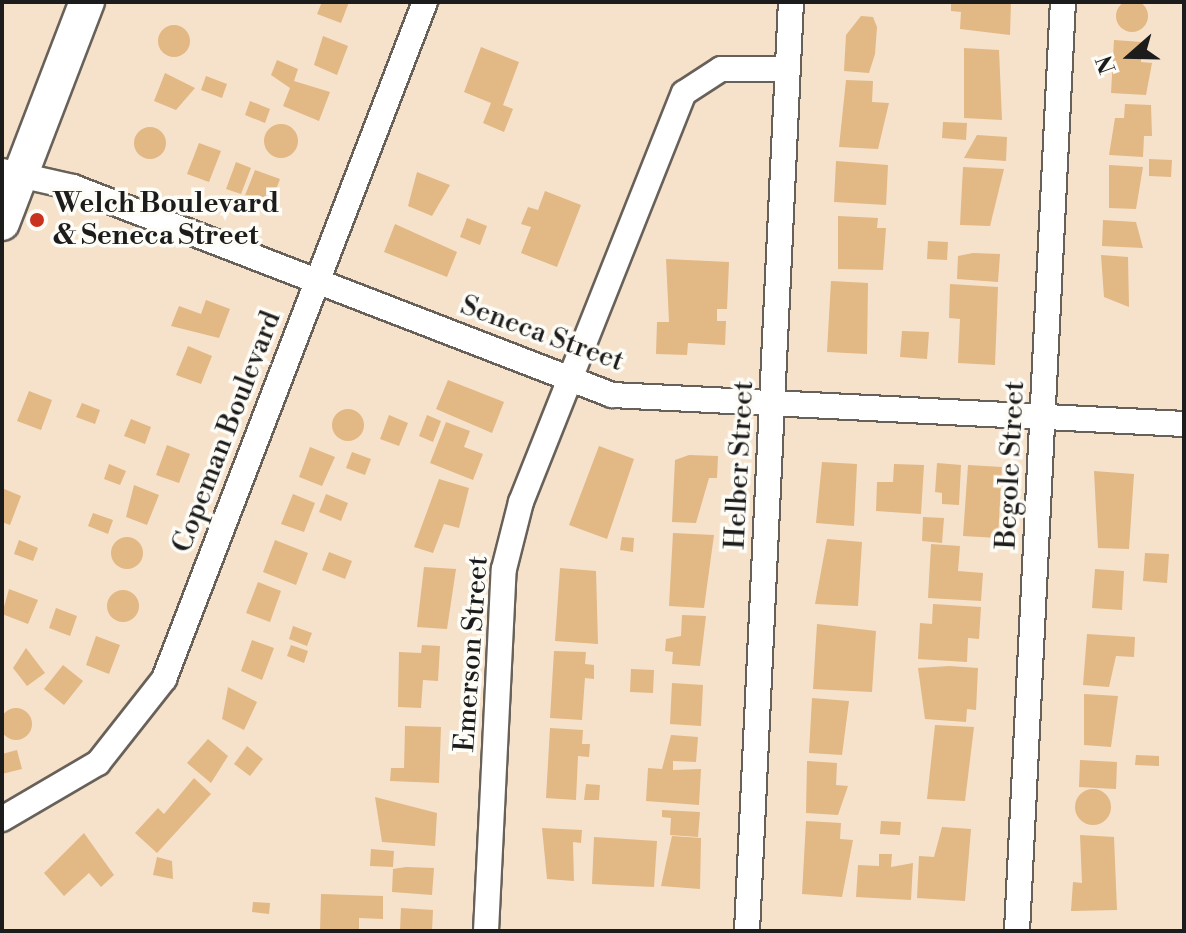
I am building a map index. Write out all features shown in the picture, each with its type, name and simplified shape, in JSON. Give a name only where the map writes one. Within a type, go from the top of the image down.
[{"type":"main road","points":[[2,223],[12,173],[87,2]]},
{"type":"street","name":"Copeman Boulevard","points":[[2,819],[98,763],[158,689],[425,2]]},
{"type":"street","name":"Helber Street","points":[[747,931],[791,2]]},
{"type":"street","name":"Begole Street","points":[[1017,931],[1063,2]]},
{"type":"street","name":"Emerson Street","points":[[486,931],[504,569],[521,502],[684,93],[721,69],[787,69]]},
{"type":"street","name":"Seneca Street","points":[[12,173],[317,281],[570,381],[625,396],[1184,424]]},
{"type":"street","points":[[486,931],[500,931]]},
{"type":"building","points":[[1132,0],[1143,5],[1148,16],[1143,27],[1132,32],[1121,27],[1116,16],[1121,5]]},
{"type":"building","points":[[322,2],[349,2],[341,23],[317,14]]},
{"type":"building","points":[[951,2],[1011,2],[1010,35],[960,29],[961,12],[951,11]]},
{"type":"building","points":[[861,16],[873,17],[877,27],[875,54],[869,73],[844,71],[846,35]]},
{"type":"building","points":[[174,25],[185,30],[190,41],[185,52],[174,57],[163,52],[158,41],[163,30]]},
{"type":"building","points":[[323,36],[348,46],[337,75],[314,65]]},
{"type":"building","points":[[1114,40],[1142,42],[1141,62],[1152,63],[1146,95],[1111,93]]},
{"type":"building","points":[[481,47],[519,62],[503,105],[513,109],[504,132],[483,123],[491,103],[464,92]]},
{"type":"building","points":[[964,48],[999,50],[1002,120],[964,118]]},
{"type":"building","points":[[277,60],[298,69],[294,81],[330,92],[319,121],[283,106],[290,88],[271,75]]},
{"type":"building","points":[[165,73],[195,88],[176,110],[154,101]]},
{"type":"building","points":[[206,76],[227,84],[222,98],[201,90]]},
{"type":"building","points":[[846,80],[873,81],[872,102],[889,103],[878,149],[839,147]]},
{"type":"building","points":[[250,101],[270,109],[265,123],[245,115]]},
{"type":"building","points":[[1125,104],[1151,105],[1152,136],[1144,136],[1143,157],[1109,155],[1115,118],[1124,118]]},
{"type":"building","points":[[943,122],[967,123],[966,140],[942,138]]},
{"type":"building","points":[[281,124],[293,129],[298,141],[293,153],[281,158],[269,153],[264,141],[269,129]]},
{"type":"building","points":[[150,127],[161,132],[166,143],[161,154],[150,159],[139,154],[134,143],[139,132]]},
{"type":"building","points":[[977,135],[1007,137],[1006,161],[964,158]]},
{"type":"building","points":[[199,143],[221,151],[209,182],[187,174]]},
{"type":"building","points":[[1149,159],[1172,160],[1171,177],[1149,176]]},
{"type":"building","points":[[836,161],[888,165],[886,205],[834,202]]},
{"type":"building","points":[[236,162],[251,168],[241,194],[226,189]]},
{"type":"building","points":[[1109,165],[1143,167],[1136,209],[1109,208]]},
{"type":"building","points":[[963,167],[1004,169],[990,226],[960,225]]},
{"type":"building","points":[[255,170],[280,179],[269,208],[244,198]]},
{"type":"building","points":[[417,172],[450,185],[432,216],[408,206]]},
{"type":"building","points":[[545,191],[581,205],[557,267],[521,253],[531,227],[521,224],[528,207],[538,210]]},
{"type":"building","points":[[838,216],[878,218],[877,228],[886,228],[883,270],[838,269]]},
{"type":"building","points":[[467,218],[487,226],[480,245],[460,237]]},
{"type":"building","points":[[1103,220],[1136,222],[1143,248],[1102,246]]},
{"type":"building","points":[[395,224],[457,252],[447,277],[384,252]]},
{"type":"building","points":[[928,241],[948,242],[947,260],[927,259]]},
{"type":"building","points":[[1000,254],[998,282],[957,279],[958,256]]},
{"type":"building","points":[[1101,255],[1128,257],[1129,307],[1104,297]]},
{"type":"building","points":[[666,259],[729,262],[727,309],[717,309],[717,321],[726,321],[725,345],[688,343],[687,355],[656,354],[657,322],[669,322]]},
{"type":"building","points":[[831,281],[868,283],[867,354],[827,352]]},
{"type":"building","points":[[950,284],[998,287],[995,365],[958,363],[960,319],[949,318]]},
{"type":"building","points":[[206,300],[230,309],[219,338],[171,326],[179,306],[201,314]]},
{"type":"building","points":[[902,331],[929,332],[927,359],[900,357]]},
{"type":"building","points":[[188,346],[212,356],[201,384],[176,375]]},
{"type":"building","points":[[448,380],[504,402],[492,433],[436,409]]},
{"type":"building","points":[[29,391],[52,400],[41,430],[17,421]]},
{"type":"building","points":[[82,403],[100,410],[95,424],[76,417]]},
{"type":"building","points":[[348,409],[359,414],[364,425],[359,436],[348,441],[337,436],[332,425],[337,414]]},
{"type":"building","points":[[389,415],[408,423],[399,446],[380,439]]},
{"type":"building","points":[[427,415],[441,421],[433,442],[419,436]]},
{"type":"building","points":[[131,419],[151,427],[145,444],[124,436]]},
{"type":"building","points":[[446,422],[470,431],[464,447],[483,454],[473,480],[430,463]]},
{"type":"building","points":[[167,445],[190,454],[179,483],[156,475]]},
{"type":"building","points":[[599,446],[634,459],[607,539],[569,525]]},
{"type":"building","points":[[310,447],[335,457],[322,486],[299,477]]},
{"type":"building","points":[[352,452],[371,459],[365,475],[346,468]]},
{"type":"building","points":[[689,455],[718,456],[717,478],[709,478],[696,523],[672,522],[675,460]]},
{"type":"building","points":[[822,462],[857,464],[854,526],[816,523]]},
{"type":"building","points":[[937,463],[961,465],[959,505],[942,504],[942,493],[935,492]]},
{"type":"building","points":[[109,464],[126,471],[120,485],[104,479]]},
{"type":"building","points":[[894,464],[924,465],[921,514],[876,511],[877,482],[893,482]]},
{"type":"building","points":[[968,465],[1002,467],[998,538],[963,536]]},
{"type":"building","points":[[1094,471],[1134,474],[1129,549],[1098,548]]},
{"type":"building","points":[[439,479],[469,488],[459,528],[444,524],[433,553],[414,547]]},
{"type":"building","points":[[134,485],[159,495],[147,525],[126,517]]},
{"type":"building","points":[[2,488],[21,496],[10,525],[2,522]]},
{"type":"building","points":[[293,494],[315,503],[304,532],[281,524]]},
{"type":"building","points":[[326,494],[348,503],[341,521],[319,512]]},
{"type":"building","points":[[93,513],[113,520],[108,534],[88,526]]},
{"type":"building","points":[[923,517],[944,518],[942,543],[922,541]]},
{"type":"building","points":[[673,533],[714,535],[704,608],[669,606]]},
{"type":"building","points":[[127,537],[138,542],[143,553],[138,564],[127,569],[116,564],[111,553],[116,542]]},
{"type":"building","points":[[622,537],[634,538],[633,552],[620,550]]},
{"type":"building","points":[[827,539],[862,542],[858,606],[815,604]]},
{"type":"building","points":[[19,540],[38,548],[33,561],[14,554]]},
{"type":"building","points":[[275,540],[308,553],[296,585],[263,572]]},
{"type":"building","points":[[931,544],[960,546],[958,571],[983,573],[981,601],[928,598]]},
{"type":"building","points":[[329,552],[352,561],[345,579],[322,570]]},
{"type":"building","points":[[1145,553],[1169,554],[1167,583],[1143,581]]},
{"type":"building","points":[[424,567],[456,569],[447,629],[417,627]]},
{"type":"building","points":[[560,568],[596,571],[598,644],[555,641]]},
{"type":"building","points":[[1095,569],[1124,571],[1122,610],[1092,608]]},
{"type":"building","points":[[258,582],[281,591],[270,622],[246,613]]},
{"type":"building","points":[[9,589],[38,600],[28,624],[2,614]]},
{"type":"building","points":[[123,590],[134,595],[139,606],[134,617],[123,622],[112,617],[107,606],[112,595]]},
{"type":"building","points":[[933,604],[981,607],[979,639],[968,638],[967,662],[918,659],[920,623],[932,624]]},
{"type":"building","points":[[56,608],[77,616],[70,636],[49,628]]},
{"type":"building","points":[[682,615],[706,616],[700,666],[672,664],[673,652],[665,651],[666,639],[681,636]]},
{"type":"building","points":[[817,624],[876,631],[872,692],[813,689]]},
{"type":"building","points":[[293,626],[312,633],[307,646],[289,639]]},
{"type":"building","points":[[1087,634],[1135,637],[1134,657],[1116,656],[1109,687],[1083,685]]},
{"type":"building","points":[[96,636],[120,645],[109,674],[86,665]]},
{"type":"building","points":[[252,640],[274,648],[262,680],[241,671]]},
{"type":"building","points":[[291,645],[308,651],[304,663],[287,656]]},
{"type":"building","points":[[422,645],[440,646],[438,681],[423,680],[421,708],[398,707],[399,652],[421,653]]},
{"type":"building","points":[[26,648],[45,673],[27,686],[13,668]]},
{"type":"building","points":[[554,651],[586,652],[585,664],[594,665],[594,679],[585,678],[582,720],[550,718]]},
{"type":"building","points":[[63,665],[83,681],[64,705],[44,689]]},
{"type":"building","points":[[918,668],[978,668],[976,710],[967,709],[966,722],[925,719]]},
{"type":"building","points":[[631,669],[654,670],[653,693],[630,692]]},
{"type":"building","points":[[672,683],[703,685],[701,726],[670,724]]},
{"type":"building","points":[[228,687],[257,702],[244,730],[222,719]]},
{"type":"building","points":[[1084,694],[1118,696],[1111,747],[1084,745]]},
{"type":"building","points":[[812,698],[849,701],[842,755],[809,753]]},
{"type":"building","points":[[16,708],[27,713],[32,724],[27,735],[16,740],[5,735],[0,724],[5,713]]},
{"type":"building","points":[[935,725],[974,727],[965,801],[927,799]]},
{"type":"building","points":[[405,726],[441,727],[439,783],[390,781],[391,768],[404,768]]},
{"type":"building","points":[[550,728],[583,730],[582,744],[590,744],[589,757],[578,756],[576,800],[546,798]]},
{"type":"building","points":[[671,735],[698,737],[696,762],[673,761],[673,770],[701,769],[699,805],[646,801],[648,768],[662,769]]},
{"type":"building","points":[[208,739],[228,756],[211,783],[187,763]]},
{"type":"building","points":[[247,746],[263,759],[250,776],[234,764]]},
{"type":"building","points":[[17,750],[22,769],[2,774],[2,754]]},
{"type":"building","points":[[1136,755],[1159,756],[1159,766],[1135,765]]},
{"type":"building","points":[[1080,760],[1117,762],[1116,789],[1079,787]]},
{"type":"building","points":[[807,761],[837,763],[836,785],[848,786],[838,815],[806,813]]},
{"type":"building","points":[[194,778],[211,794],[157,853],[135,833],[158,808],[164,814]]},
{"type":"building","points":[[586,784],[600,785],[599,800],[584,800]]},
{"type":"building","points":[[1093,789],[1105,795],[1111,807],[1105,819],[1093,825],[1081,819],[1075,807],[1081,795]]},
{"type":"building","points":[[375,797],[437,813],[435,846],[382,842]]},
{"type":"building","points":[[662,810],[700,812],[698,837],[670,835],[671,818],[662,817]]},
{"type":"building","points":[[806,821],[841,823],[840,839],[853,840],[842,897],[802,894]]},
{"type":"building","points":[[881,821],[901,822],[900,835],[880,834]]},
{"type":"building","points":[[942,827],[971,829],[965,901],[917,898],[919,856],[934,857]]},
{"type":"building","points":[[542,828],[582,830],[581,843],[573,842],[574,881],[547,879]]},
{"type":"building","points":[[84,833],[114,875],[101,887],[89,873],[64,896],[44,873]]},
{"type":"building","points":[[1080,835],[1114,837],[1117,910],[1071,911],[1073,882],[1082,883]]},
{"type":"building","points":[[672,836],[701,838],[700,889],[661,886]]},
{"type":"building","points":[[594,837],[657,841],[654,887],[592,884]]},
{"type":"building","points":[[371,849],[394,851],[393,867],[370,866]]},
{"type":"building","points":[[879,854],[892,854],[891,867],[913,863],[911,900],[856,897],[858,865],[879,866]]},
{"type":"building","points":[[157,857],[172,861],[173,879],[153,875]]},
{"type":"building","points":[[434,868],[432,895],[392,892],[393,869]]},
{"type":"building","points":[[321,894],[383,896],[383,919],[359,918],[359,931],[320,931]]},
{"type":"building","points":[[253,902],[270,903],[269,914],[252,912]]},
{"type":"building","points":[[401,908],[433,910],[432,931],[400,931]]},
{"type":"place","name":"Welch Boulevard & Seneca Street","points":[[37,220]]}]
